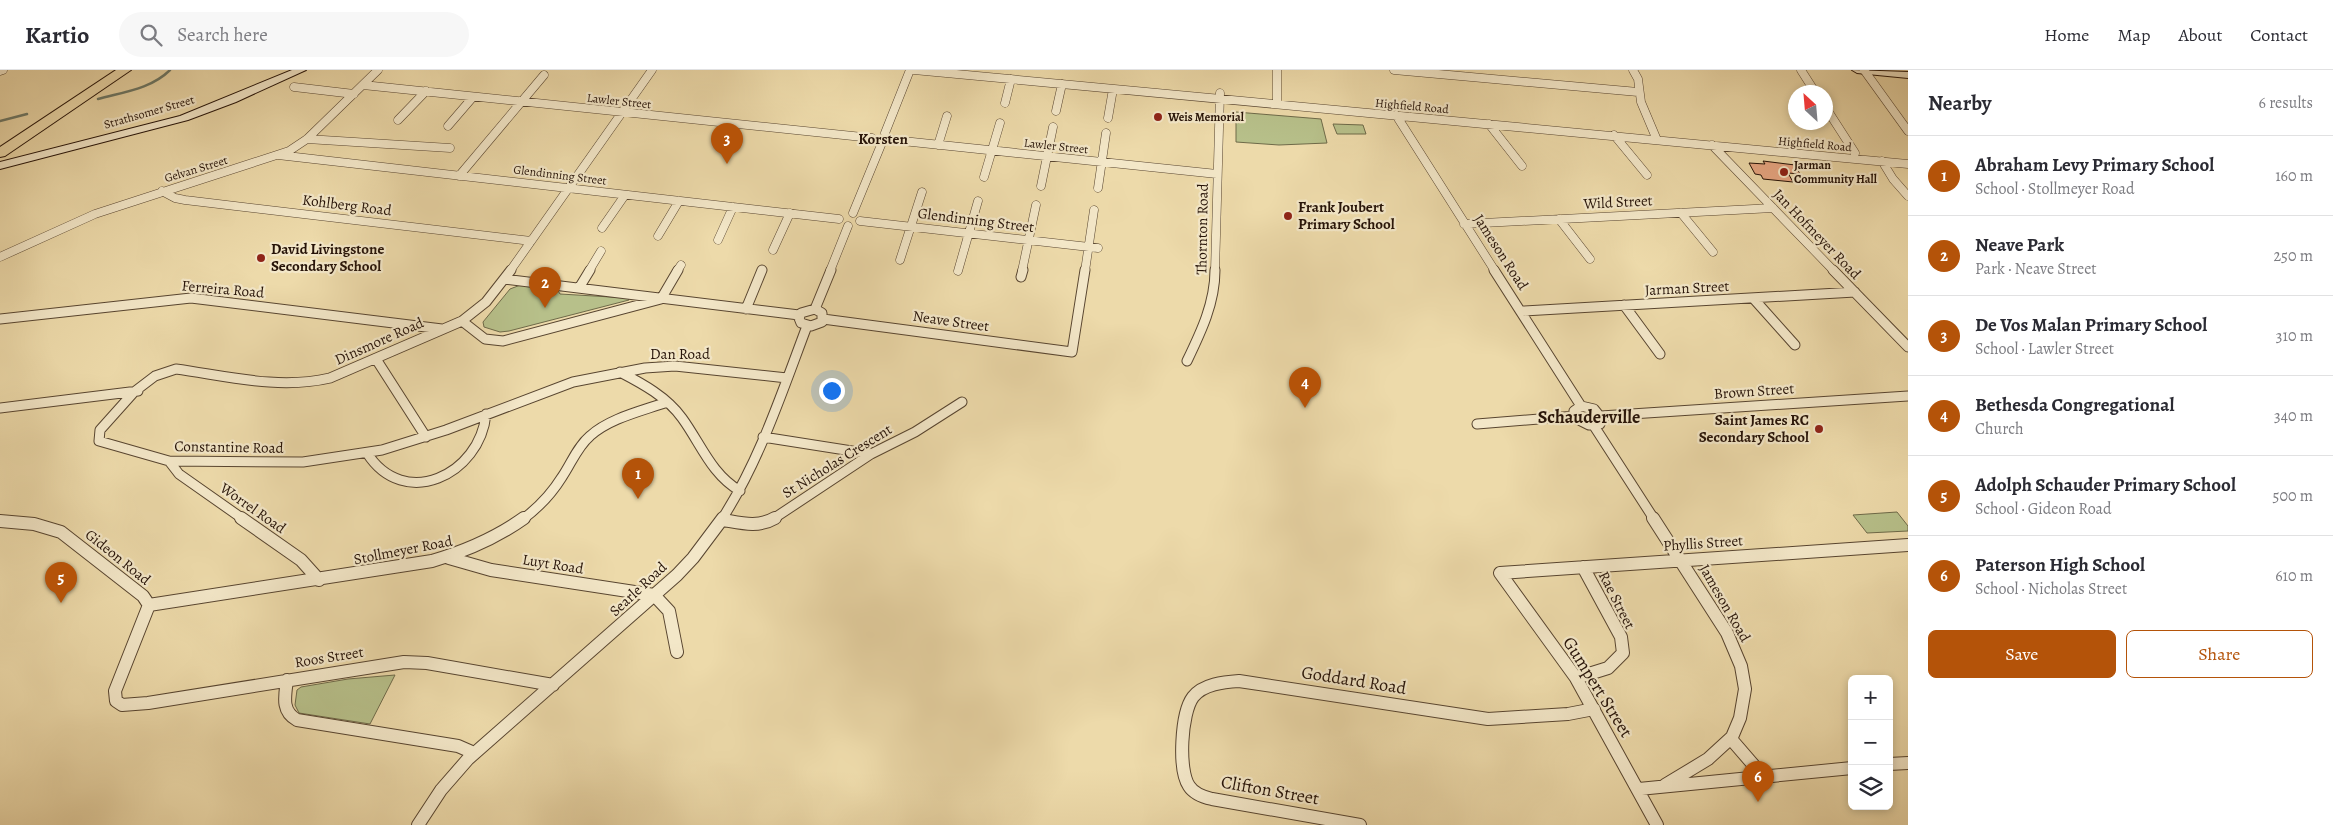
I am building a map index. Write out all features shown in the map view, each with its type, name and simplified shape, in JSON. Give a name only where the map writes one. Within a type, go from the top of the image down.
[{"type":"highway","points":[[0,139],[103,70]]},
{"type":"highway","points":[[0,153],[124,70]]},
{"type":"street","name":"Strathsomer Street","points":[[0,166],[184,118],[232,100],[301,70]]},
{"type":"street","name":"Gelvan Street","points":[[0,257],[82,218],[293,149],[307,139],[378,70]]},
{"type":"street","name":"Dinsmore Road","points":[[138,391],[154,375],[171,369],[286,384],[301,384],[337,376],[462,321],[482,306],[504,279],[652,70]]},
{"type":"street","points":[[885,133],[910,70]]},
{"type":"street","name":"Highfield Road","points":[[914,70],[1113,89],[1220,96]]},
{"type":"street","name":"Highfield Road","points":[[972,70],[1220,96],[1656,137],[1908,158]]},
{"type":"street","points":[[1277,70],[1277,101]]},
{"type":"street","points":[[1394,70],[1638,92]]},
{"type":"street","points":[[1633,70],[1638,79],[1638,92],[1656,137]]},
{"type":"street","points":[[1801,70],[1811,85]]},
{"type":"street","points":[[1857,70],[1908,75]]},
{"type":"street","points":[[1864,70],[1908,131]]},
{"type":"street","points":[[459,176],[544,75]]},
{"type":"street","points":[[1005,103],[1011,79]]},
{"type":"street","points":[[1056,111],[1062,84]]},
{"type":"street","name":"Lawler Street","points":[[363,85],[872,138]]},
{"type":"street","points":[[294,87],[354,94]]},
{"type":"street","points":[[1108,118],[1113,89]]},
{"type":"street","points":[[398,120],[426,92]]},
{"type":"street","name":"Thornton Road","points":[[1187,361],[1205,323],[1214,285],[1220,96]]},
{"type":"street","points":[[448,126],[473,97]]},
{"type":"street","name":"Highfield Road","points":[[1277,101],[1490,124],[1656,137]]},
{"type":"street","name":"Jameson Road","points":[[1396,115],[1581,406]]},
{"type":"street","points":[[938,144],[947,116]]},
{"type":"street","points":[[1833,119],[1855,153]]},
{"type":"street","points":[[984,178],[1000,123]]},
{"type":"street","points":[[1490,124],[1522,166]]},
{"type":"street","points":[[1041,186],[1053,126]]},
{"type":"street","points":[[885,133],[891,136],[893,140],[881,145],[874,142],[872,138],[877,134],[885,133]]},
{"type":"street","points":[[1098,188],[1106,133]]},
{"type":"street","points":[[1614,135],[1647,175]]},
{"type":"street","points":[[307,139],[450,148]]},
{"type":"street","name":"Lawler Street","points":[[893,140],[1217,174]]},
{"type":"street","name":"Highfield Road","points":[[1710,142],[1908,164]]},
{"type":"street","name":"Jan Hofmeyer Road","points":[[1710,142],[1908,347]]},
{"type":"street","points":[[853,213],[881,145]]},
{"type":"street","name":"Glendinning Street","points":[[278,155],[839,219]]},
{"type":"street","points":[[1882,161],[1896,184],[1908,196]]},
{"type":"street","name":"Kohlberg Road","points":[[162,191],[174,198],[185,200],[531,240]]},
{"type":"street","points":[[900,260],[922,192]]},
{"type":"street","points":[[602,228],[624,195]]},
{"type":"street","points":[[658,236],[679,201]]},
{"type":"street","points":[[958,271],[978,201]]},
{"type":"street","points":[[1021,277],[1036,205]]},
{"type":"street","points":[[718,240],[733,207]]},
{"type":"street","name":"Wild Street","points":[[1464,224],[1774,208]]},
{"type":"street","points":[[1088,247],[1094,210]]},
{"type":"street","points":[[773,250],[790,213]]},
{"type":"street","points":[[853,213],[860,216],[860,221],[856,225],[848,226],[841,224],[839,219],[844,214],[853,213]]},
{"type":"street","points":[[1680,213],[1713,252]]},
{"type":"street","points":[[1559,219],[1590,259]]},
{"type":"street","name":"Glendinning Street","points":[[860,221],[1098,248]]},
{"type":"street","points":[[815,309],[848,226]]},
{"type":"street","name":"Neave Street","points":[[823,319],[942,333],[1068,352],[1074,350],[1088,247]]},
{"type":"street","points":[[579,288],[601,251]]},
{"type":"street","points":[[462,321],[482,338],[503,341],[661,299],[681,265]]},
{"type":"street","points":[[746,309],[762,270]]},
{"type":"street","points":[[504,279],[800,315],[804,311],[815,309],[822,313],[823,319],[815,325],[807,326],[801,323],[800,315]]},
{"type":"street","name":"Jarman Street","points":[[1522,311],[1855,292]]},
{"type":"street","name":"Ferreira Road","points":[[0,318],[192,298],[443,329]]},
{"type":"street","points":[[1753,298],[1795,345]]},
{"type":"street","points":[[1624,305],[1660,354]]},
{"type":"street","name":"Searle Road","points":[[418,825],[440,790],[474,752],[692,560],[722,520],[740,491],[807,326]]},
{"type":"street","points":[[376,359],[426,437]]},
{"type":"street","name":"Dan Road","points":[[573,382],[645,368],[675,366],[787,378]]},
{"type":"street","points":[[620,372],[667,402],[686,423],[724,481],[740,491]]},
{"type":"street","name":"Constantine Road","points":[[138,391],[100,430],[99,441],[169,462],[303,462],[367,453],[426,437],[573,382]]},
{"type":"street","points":[[0,408],[138,391]]},
{"type":"street","name":"Brown Street","points":[[1601,416],[1908,396]]},
{"type":"street","name":"Stollmeyer Road","points":[[149,605],[411,566],[449,558],[490,540],[534,511],[558,484],[579,449],[592,434],[667,402]]},
{"type":"street","name":"St Nicholas Crescent","points":[[722,520],[754,525],[768,522],[871,454],[915,432],[962,402]]},
{"type":"street","points":[[1477,424],[1574,416],[1585,424],[1594,426],[1602,422],[1601,416],[1591,408],[1581,406],[1574,410],[1574,416]]},
{"type":"street","points":[[367,453],[374,466],[387,476],[406,482],[430,481],[457,469],[470,457],[484,431],[486,414]]},
{"type":"street","name":"Jameson Road","points":[[1594,426],[1682,559],[1733,644],[1745,674],[1743,706],[1739,723],[1731,739],[1705,762],[1665,785]]},
{"type":"street","points":[[763,437],[871,454]]},
{"type":"street","name":"Worrel Road","points":[[169,462],[179,474],[302,560],[319,580]]},
{"type":"street","name":"Gideon Road","points":[[0,521],[34,524],[61,532],[143,596],[149,605],[118,684],[115,697]]},
{"type":"street","name":"Phyllis Street","points":[[1500,573],[1682,559],[1908,545]]},
{"type":"street","name":"Luyt Road","points":[[449,558],[491,570],[654,595]]},
{"type":"street","name":"Rae Street","points":[[1576,678],[1599,672],[1614,665],[1623,653],[1621,637],[1583,567]]},
{"type":"street","name":"Gumpert Street","points":[[1500,573],[1576,678],[1639,789],[1657,825]]},
{"type":"street","points":[[654,595],[669,611],[677,652]]},
{"type":"street","name":"Roos Street","points":[[115,697],[118,704],[127,706],[389,663],[416,662],[553,684]]},
{"type":"street","points":[[287,680],[285,708],[289,715],[297,720],[458,746],[474,752]]},
{"type":"street","name":"Goddard Road","points":[[1184,776],[1184,730],[1187,706],[1194,696],[1204,689],[1232,682],[1262,683],[1488,719],[1560,714],[1594,709]]},
{"type":"street","points":[[1731,739],[1763,776]]},
{"type":"street","points":[[1893,764],[1908,763]]},
{"type":"street","points":[[1639,789],[1848,768]]},
{"type":"street","name":"Clifton Street","points":[[1184,776],[1190,788],[1206,798],[1360,825]]},
{"type":"green space","points":[[1236,112],[1321,119],[1327,143],[1279,145],[1236,142]]},
{"type":"green space","points":[[1333,124],[1363,125],[1366,134],[1337,134]]},
{"type":"green space","points":[[523,284],[557,289],[560,294],[628,298],[629,300],[509,331],[500,332],[484,327],[483,322],[510,289]]},
{"type":"green space","points":[[1897,512],[1908,526],[1908,531],[1867,533],[1853,515]]},
{"type":"green space","points":[[395,675],[370,724],[299,713],[295,705],[297,690],[301,687],[348,679]]},
{"type":"building","name":"Jarman Community Hall","points":[[1763,161],[1795,165],[1800,174],[1788,173],[1793,182],[1763,179],[1761,175],[1755,174],[1749,163],[1765,164]]},
{"type":"waterway","points":[[98,99],[145,86],[170,70]]},
{"type":"waterway","points":[[0,121],[27,114]]},
{"type":"place","name":"Weis Memorial","points":[[1158,117]]},
{"type":"place","name":"De Vos Malan Primary School","points":[[727,164]]},
{"type":"place","name":"Jarman Community Hall","points":[[1784,172]]},
{"type":"place","name":"Frank Joubert Primary School","points":[[1288,216]]},
{"type":"place","name":"David Livingstone Secondary School","points":[[261,258]]},
{"type":"place","name":"Neave Park","points":[[545,308]]},
{"type":"place","name":"Bethesda Congregational","points":[[1305,408]]},
{"type":"place","name":"Saint James RC Secondary School","points":[[1819,429]]},
{"type":"place","name":"Abraham Levy Primary School","points":[[638,499]]},
{"type":"place","name":"Adolph Schauder Primary School","points":[[61,603]]},
{"type":"place","name":"Paterson High School","points":[[1758,802]]},
{"type":"district","name":"Korsten","points":[[883,139]]},
{"type":"district","name":"Schauderville","points":[[1589,417]]}]
